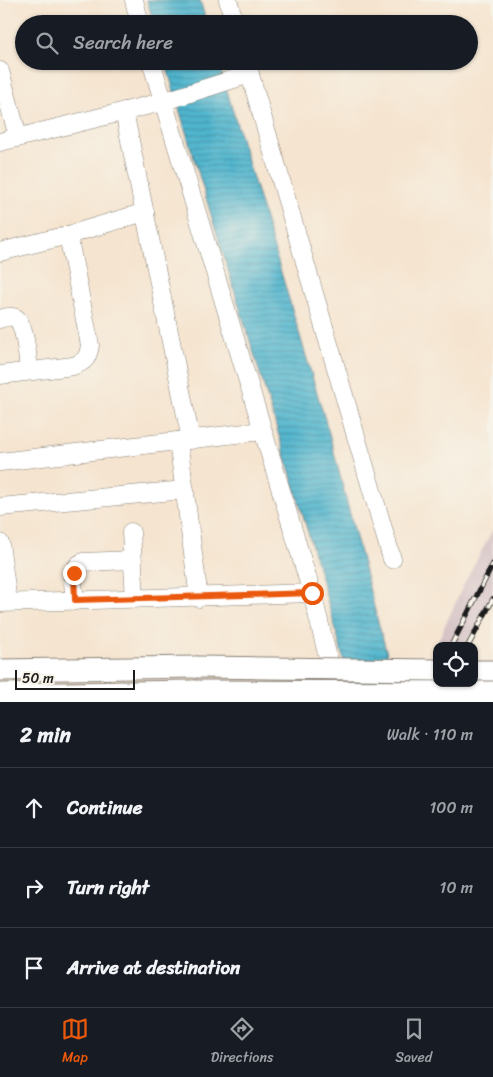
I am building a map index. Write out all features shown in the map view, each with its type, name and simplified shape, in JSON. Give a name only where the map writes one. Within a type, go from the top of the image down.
[{"type":"highway","points":[[0,696],[194,693],[493,694]]},
{"type":"main road","points":[[0,670],[196,667],[433,670]]},
{"type":"main road","points":[[478,671],[493,671]]},
{"type":"street","points":[[134,0],[138,15]]},
{"type":"street","points":[[228,0],[232,15]]},
{"type":"street","points":[[154,70],[166,100],[262,431],[312,593],[340,702]]},
{"type":"street","points":[[0,71],[18,137]]},
{"type":"street","points":[[0,142],[166,100],[245,71],[392,559]]},
{"type":"street","points":[[124,111],[145,212],[185,440],[185,490],[198,598]]},
{"type":"street","points":[[0,252],[68,235],[145,212]]},
{"type":"street","points":[[0,375],[73,366],[84,362],[88,355],[90,345],[68,235]]},
{"type":"street","points":[[0,318],[9,317],[19,321],[22,328],[29,372]]},
{"type":"street","points":[[0,462],[262,431]]},
{"type":"street","points":[[0,507],[185,490]]},
{"type":"street","points":[[131,532],[135,599]]},
{"type":"street","points":[[0,543],[4,603],[312,593]]},
{"type":"street","points":[[75,600],[74,568],[78,564],[83,562],[133,560]]},
{"type":"shaded area","points":[[493,529],[493,598],[471,642],[437,642],[462,588]]},
{"type":"shaded area","points":[[433,652],[433,685],[412,698]]},
{"type":"water","points":[[147,0],[200,0],[204,15],[151,15]]},
{"type":"water","points":[[168,70],[221,70],[329,433],[378,622],[401,702],[355,702],[287,461]]},
{"type":"railway","points":[[453,642],[493,564]]},
{"type":"railway","points":[[470,642],[493,599]]},
{"type":"railway","points":[[420,702],[433,679]]},
{"type":"railway","points":[[438,702],[446,687]]},
{"type":"route","points":[[74,573],[75,600],[198,598],[312,593]]}]
